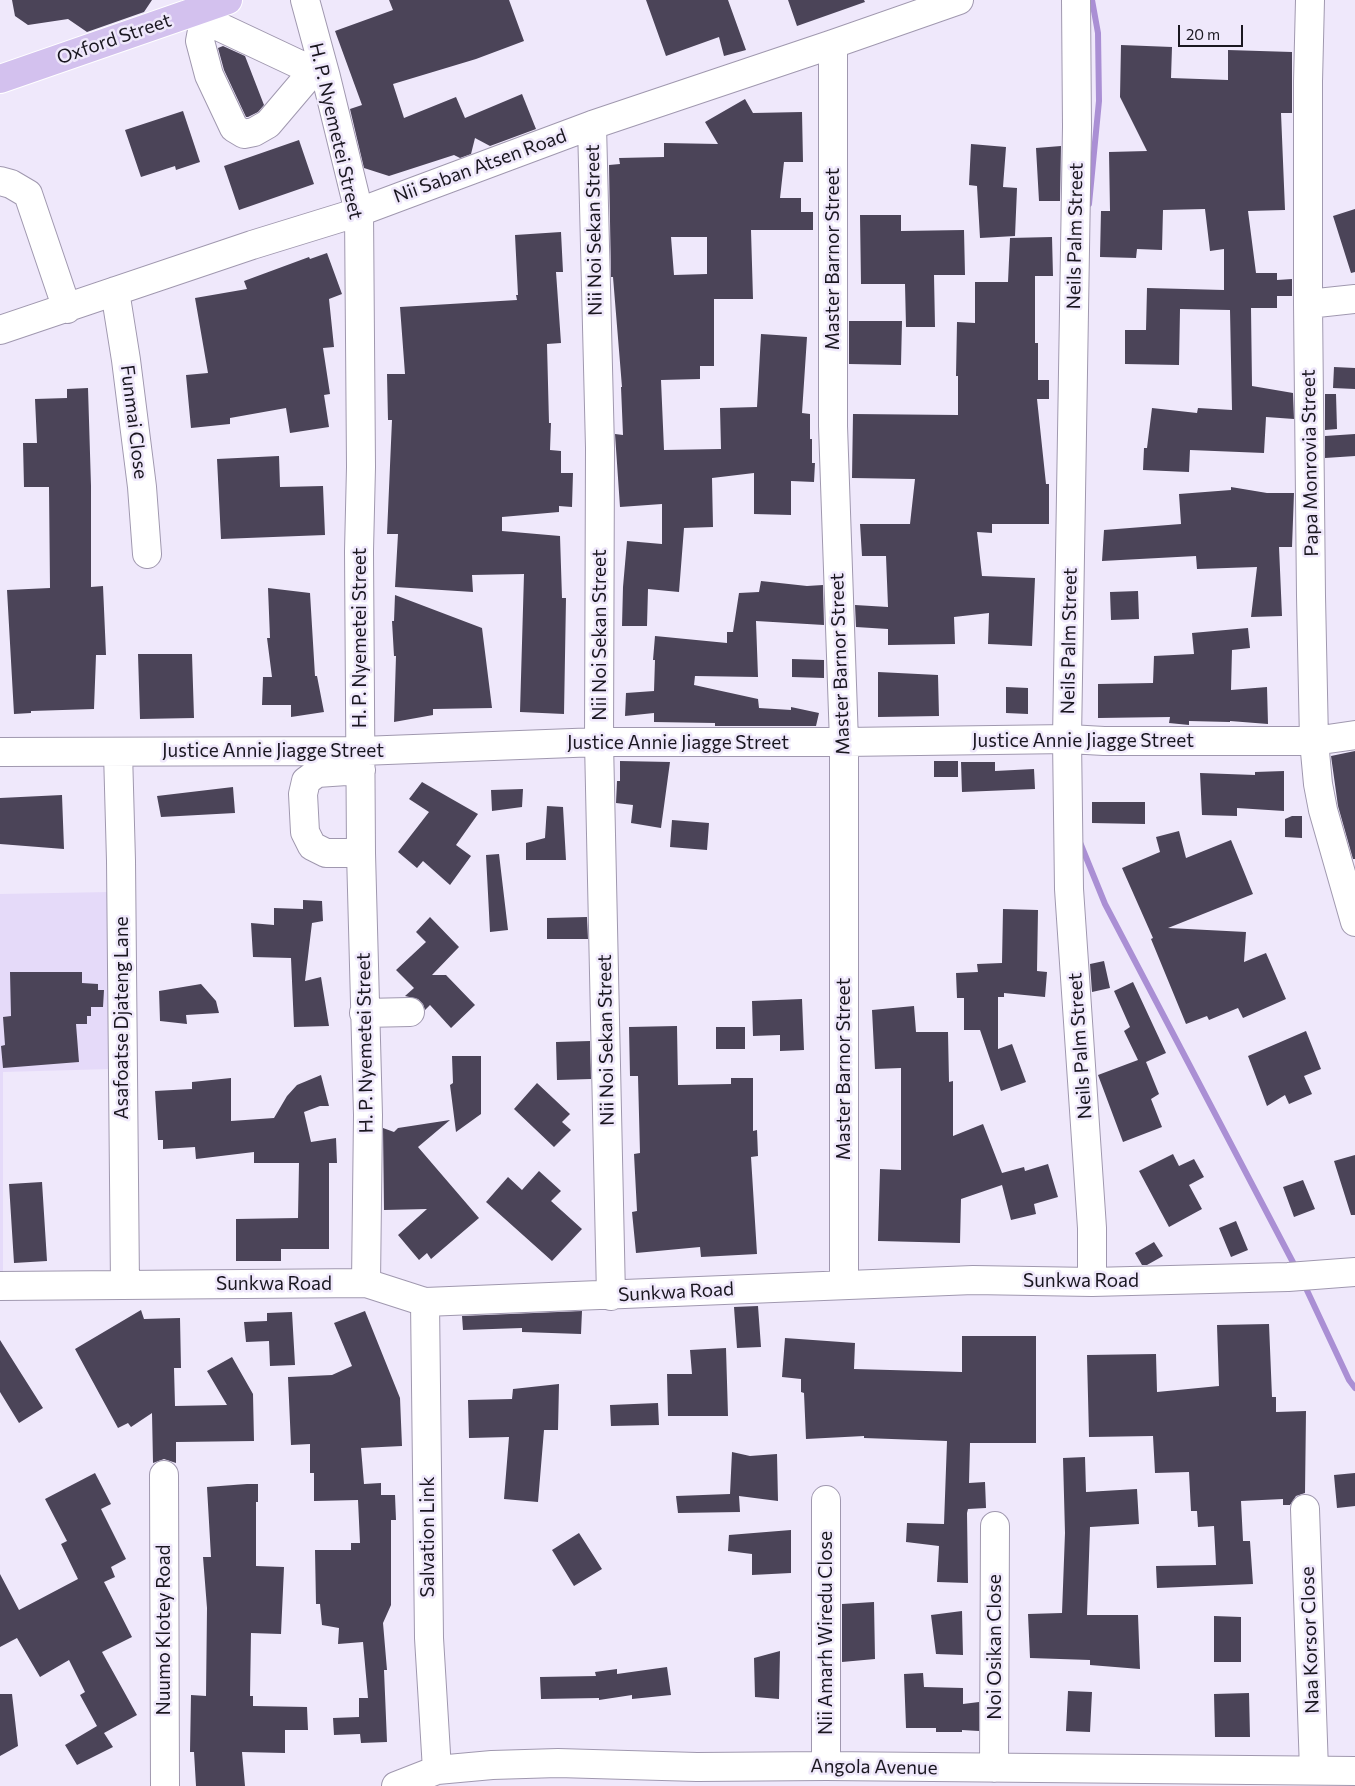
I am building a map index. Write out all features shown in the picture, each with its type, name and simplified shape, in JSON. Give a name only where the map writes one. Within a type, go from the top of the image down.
[{"type":"main road","name":"Oxford Street","points":[[0,79],[197,16],[228,0]]},
{"type":"street","name":"H. P. Nyemetei Street","points":[[305,0],[319,74],[359,212],[361,853],[368,1115],[366,1283]]},
{"type":"street","name":"Nii Saban Atsen Road","points":[[0,330],[359,212],[592,125],[959,0]]},
{"type":"street","name":"Neils Palm Street","points":[[1076,0],[1077,127],[1068,739],[1069,889],[1092,1228],[1092,1282]]},
{"type":"street","name":"Papa Monrovia Street","points":[[1310,0],[1308,304],[1314,741],[1318,784],[1323,810],[1355,922]]},
{"type":"street","points":[[197,16],[319,74],[268,124],[254,132],[244,134],[234,128],[209,75],[200,41],[197,16]]},
{"type":"street","name":"Master Barnor Street","points":[[833,44],[833,426],[844,742],[844,1284]]},
{"type":"street","name":"Nii Noi Sekan Street","points":[[592,125],[600,448],[599,742],[611,1296]]},
{"type":"street","points":[[0,181],[11,184],[28,194],[67,308]]},
{"type":"street","name":"Funmai Close","points":[[115,291],[142,487],[147,554]]},
{"type":"street","points":[[1308,304],[1355,299]]},
{"type":"street","name":"Justice Annie Jiagge Street","points":[[0,752],[118,752],[361,760],[599,742],[844,742],[1068,739],[1104,741],[1314,741],[1355,735]]},
{"type":"street","name":"Asafoatse Djateng Lane","points":[[118,752],[124,1285]]},
{"type":"street","points":[[361,760],[317,773],[306,781],[302,794],[305,832],[312,846],[326,853],[361,853]]},
{"type":"street","points":[[364,1014],[410,1012]]},
{"type":"street","name":"Sunkwa Road","points":[[0,1286],[366,1283],[425,1302],[611,1296],[844,1284],[972,1280],[1092,1282],[1300,1276],[1355,1272]]},
{"type":"street","name":"Salvation Link","points":[[425,1302],[429,1638],[437,1770]]},
{"type":"street","name":"Nuumo Klotey Road","points":[[164,1475],[165,1786]]},
{"type":"street","name":"Nii Amarh Wiredu Close","points":[[826,1500],[826,1766]]},
{"type":"street","name":"Naa Korsor Close","points":[[1305,1509],[1314,1770]]},
{"type":"street","name":"Noi Osikan Close","points":[[994,1768],[995,1526]]},
{"type":"street","name":"Angola Avenue","points":[[396,1786],[437,1770],[492,1765],[558,1763],[702,1776],[826,1766],[994,1768],[1061,1777],[1314,1770],[1355,1771]]},
{"type":"shaded area","points":[[110,892],[110,1069],[3,1072],[3,1280],[0,1280],[0,894]]},
{"type":"building","points":[[12,0],[152,0],[144,12],[87,32],[68,19],[28,25],[15,16]]},
{"type":"building","points":[[389,0],[509,0],[524,41],[476,59],[393,84],[404,118],[456,97],[465,118],[522,94],[536,129],[490,146],[475,138],[471,154],[460,158],[454,155],[389,176],[364,168],[350,109],[362,105],[335,31],[393,10]]},
{"type":"building","points":[[646,0],[728,0],[746,50],[724,56],[719,37],[666,56]]},
{"type":"building","points":[[788,0],[864,0],[865,2],[797,26]]},
{"type":"building","points":[[1121,45],[1172,47],[1171,78],[1228,80],[1228,50],[1292,52],[1292,113],[1281,113],[1285,210],[1248,211],[1256,273],[1277,273],[1277,280],[1292,279],[1292,296],[1277,296],[1277,308],[1251,308],[1252,386],[1293,393],[1294,419],[1266,417],[1264,453],[1190,450],[1189,472],[1143,470],[1144,448],[1147,448],[1152,408],[1197,413],[1198,408],[1232,410],[1230,310],[1180,309],[1179,365],[1125,364],[1125,330],[1146,330],[1147,288],[1224,290],[1224,249],[1210,251],[1205,209],[1163,210],[1162,250],[1137,249],[1136,258],[1100,257],[1101,211],[1110,211],[1109,152],[1147,151],[1120,97]]},
{"type":"building","points":[[223,46],[245,56],[264,105],[258,112],[248,117],[246,117],[224,70],[218,48]]},
{"type":"building","points":[[745,99],[753,113],[802,112],[803,162],[784,162],[780,198],[801,198],[801,212],[813,212],[813,230],[751,230],[753,299],[714,299],[714,366],[700,366],[700,379],[661,380],[664,450],[721,449],[720,408],[757,407],[761,334],[807,337],[802,413],[810,414],[812,463],[815,463],[814,482],[791,481],[791,515],[754,514],[754,473],[712,478],[713,527],[684,528],[679,592],[648,589],[647,626],[622,626],[627,541],[662,544],[662,504],[620,507],[615,434],[623,435],[622,387],[613,277],[611,277],[609,165],[620,164],[619,158],[664,157],[664,143],[718,144],[705,122]],"holes":[[[671,237],[707,237],[707,274],[674,275]]]},
{"type":"building","points":[[183,111],[200,162],[176,170],[175,166],[141,177],[125,130]]},
{"type":"building","points":[[299,140],[314,184],[239,210],[224,166]]},
{"type":"building","points":[[971,144],[1006,147],[1003,187],[1017,188],[1015,236],[980,238],[977,186],[969,185]]},
{"type":"building","points":[[1061,146],[1060,201],[1039,201],[1036,148]]},
{"type":"building","points":[[1355,209],[1355,272],[1351,273],[1333,216]]},
{"type":"building","points":[[860,215],[901,215],[901,231],[964,230],[965,275],[934,275],[935,327],[906,327],[905,284],[861,284]]},
{"type":"building","points":[[561,232],[563,272],[556,272],[561,343],[547,344],[549,423],[551,423],[550,450],[561,451],[561,473],[573,473],[572,507],[559,506],[559,512],[502,517],[502,531],[560,536],[562,598],[566,598],[564,714],[520,712],[524,574],[472,575],[473,592],[395,587],[398,534],[387,534],[392,420],[388,420],[387,374],[405,374],[400,307],[517,300],[515,235]]},
{"type":"building","points":[[1052,237],[1053,276],[1035,276],[1035,343],[1038,343],[1038,380],[1049,380],[1049,399],[1037,399],[1046,484],[1049,484],[1049,524],[992,524],[992,533],[977,532],[982,576],[1035,578],[1032,646],[988,644],[989,613],[954,617],[955,644],[888,645],[888,629],[856,627],[855,605],[888,607],[886,556],[862,556],[860,524],[910,524],[915,479],[852,478],[853,414],[958,415],[958,376],[956,376],[957,322],[975,323],[975,282],[1008,282],[1010,238]]},
{"type":"building","points":[[327,253],[342,294],[329,299],[334,347],[323,348],[330,394],[324,395],[329,427],[290,433],[286,408],[230,418],[230,424],[191,428],[186,375],[208,373],[195,298],[247,289],[244,281],[309,257],[310,259]]},
{"type":"building","points":[[849,321],[902,321],[901,365],[849,364]]},
{"type":"building","points":[[1334,367],[1355,368],[1355,389],[1333,388]]},
{"type":"building","points":[[88,388],[91,486],[91,587],[103,586],[106,655],[96,655],[94,709],[31,711],[31,713],[14,714],[7,590],[50,588],[49,487],[24,487],[23,443],[37,443],[35,399],[67,398],[67,389]]},
{"type":"building","points":[[1325,394],[1336,394],[1337,429],[1325,430]]},
{"type":"building","points":[[1355,434],[1355,456],[1325,458],[1325,436]]},
{"type":"building","points":[[279,456],[280,487],[323,486],[325,535],[221,539],[217,459]]},
{"type":"building","points":[[1231,487],[1267,493],[1294,493],[1292,547],[1279,547],[1282,616],[1251,617],[1257,567],[1197,569],[1196,556],[1102,561],[1104,530],[1181,524],[1179,494],[1231,490]]},
{"type":"building","points":[[761,581],[807,586],[823,585],[824,625],[756,621],[758,677],[695,676],[694,685],[758,699],[759,708],[791,710],[791,707],[819,713],[816,726],[715,726],[715,723],[654,722],[654,713],[625,716],[626,693],[654,691],[655,660],[653,660],[655,636],[727,643],[727,632],[733,632],[739,593],[759,592]]},
{"type":"building","points":[[268,588],[310,593],[315,676],[317,676],[324,712],[291,717],[291,705],[262,705],[263,677],[272,677],[267,638],[270,638]]},
{"type":"building","points":[[1138,591],[1139,619],[1111,620],[1110,592]]},
{"type":"building","points":[[395,595],[482,628],[492,708],[433,709],[433,715],[394,722],[396,656],[394,656],[392,621],[394,621]]},
{"type":"building","points":[[1248,628],[1250,648],[1232,650],[1231,690],[1267,687],[1268,724],[1230,721],[1189,721],[1189,725],[1169,723],[1170,717],[1098,718],[1098,684],[1153,683],[1154,656],[1194,654],[1192,633]]},
{"type":"building","points":[[138,654],[192,654],[194,718],[140,719]]},
{"type":"building","points":[[792,659],[824,660],[824,678],[792,677]]},
{"type":"building","points":[[878,672],[938,675],[939,716],[878,717]]},
{"type":"building","points":[[1006,687],[1028,688],[1028,714],[1006,713]]},
{"type":"building","points":[[1355,751],[1355,859],[1353,859],[1338,806],[1331,756]]},
{"type":"building","points":[[620,761],[670,762],[661,828],[631,823],[633,805],[616,803],[617,781],[620,781]]},
{"type":"building","points":[[934,761],[958,761],[958,777],[934,777]]},
{"type":"building","points":[[961,762],[995,762],[995,771],[1034,769],[1035,789],[962,792]]},
{"type":"building","points":[[1284,771],[1284,811],[1237,808],[1237,816],[1202,815],[1200,773],[1255,775],[1255,772]]},
{"type":"building","points":[[422,782],[478,814],[456,845],[471,856],[450,885],[423,861],[417,868],[398,852],[429,812],[409,799]]},
{"type":"building","points":[[233,787],[235,813],[161,817],[157,796]]},
{"type":"building","points":[[523,789],[522,807],[492,811],[491,790]]},
{"type":"building","points":[[62,795],[64,849],[0,844],[0,798]]},
{"type":"building","points":[[1092,802],[1145,802],[1145,824],[1092,823]]},
{"type":"building","points":[[547,806],[563,807],[566,860],[526,860],[526,843],[545,838]]},
{"type":"building","points":[[1292,816],[1302,816],[1302,838],[1285,837],[1285,819]]},
{"type":"building","points":[[672,820],[709,823],[707,850],[670,847]]},
{"type":"building","points":[[1179,831],[1186,858],[1231,840],[1253,894],[1168,928],[1246,932],[1244,962],[1266,953],[1286,999],[1243,1018],[1238,1008],[1209,1020],[1207,1016],[1186,1024],[1151,939],[1153,938],[1122,868],[1160,852],[1156,837]]},
{"type":"building","points":[[499,854],[508,930],[490,932],[486,855]]},
{"type":"building","points":[[303,900],[322,901],[323,921],[312,923],[305,981],[321,977],[329,1026],[294,1027],[291,958],[253,957],[251,923],[274,925],[274,908],[303,909]]},
{"type":"building","points":[[1003,909],[1038,910],[1037,971],[1047,972],[1045,997],[1004,993],[1004,997],[998,997],[998,1049],[1012,1044],[1026,1082],[1001,1091],[980,1030],[964,1030],[964,998],[957,998],[956,973],[978,972],[977,964],[1002,963]]},
{"type":"building","points":[[430,917],[459,947],[432,975],[446,975],[475,1005],[451,1028],[430,1005],[425,1010],[423,1004],[418,999],[405,996],[414,988],[396,970],[426,942],[416,932]]},
{"type":"building","points":[[587,917],[588,939],[547,939],[547,918]]},
{"type":"building","points":[[1104,961],[1110,988],[1092,992],[1090,964]]},
{"type":"building","points":[[10,972],[82,972],[82,983],[98,984],[98,990],[104,990],[103,1007],[91,1007],[91,1016],[87,1016],[87,1024],[76,1024],[79,1062],[3,1068],[1,1046],[5,1045],[3,1017],[11,1016]]},
{"type":"building","points":[[1133,982],[1166,1053],[1146,1062],[1159,1094],[1151,1099],[1162,1127],[1123,1142],[1098,1075],[1138,1060],[1124,1031],[1130,1027],[1114,991]]},
{"type":"building","points":[[201,984],[216,1001],[219,1013],[186,1015],[187,1024],[160,1021],[159,991]]},
{"type":"building","points":[[802,999],[804,1050],[780,1051],[780,1035],[753,1036],[752,1001]]},
{"type":"building","points":[[914,1006],[916,1032],[948,1032],[949,1082],[953,1081],[953,1136],[983,1124],[1002,1173],[1024,1167],[1025,1171],[1048,1164],[1058,1197],[1034,1204],[1036,1214],[1011,1220],[1002,1185],[961,1199],[960,1243],[878,1241],[880,1169],[901,1170],[901,1068],[875,1069],[872,1010]]},
{"type":"building","points":[[677,1026],[678,1085],[731,1084],[731,1078],[753,1078],[753,1131],[757,1130],[758,1156],[751,1157],[757,1254],[701,1257],[700,1247],[636,1253],[632,1212],[637,1211],[634,1154],[640,1153],[638,1076],[630,1076],[629,1027]]},
{"type":"building","points":[[716,1027],[745,1027],[745,1049],[716,1049]]},
{"type":"building","points":[[1306,1031],[1321,1069],[1304,1076],[1312,1094],[1289,1104],[1285,1095],[1267,1106],[1248,1056]]},
{"type":"building","points":[[590,1041],[591,1079],[557,1080],[556,1042]]},
{"type":"building","points":[[452,1056],[481,1056],[481,1114],[456,1132],[450,1085],[453,1083]]},
{"type":"building","points":[[321,1075],[329,1106],[320,1106],[304,1112],[311,1142],[336,1138],[337,1163],[329,1163],[329,1249],[281,1249],[281,1261],[236,1261],[236,1219],[298,1218],[299,1163],[254,1163],[254,1152],[196,1159],[195,1147],[163,1149],[163,1140],[158,1140],[155,1091],[192,1089],[192,1082],[231,1078],[231,1121],[274,1118],[287,1096],[297,1085]]},
{"type":"building","points":[[537,1083],[570,1114],[562,1122],[571,1130],[554,1147],[514,1109]]},
{"type":"building","points":[[450,1120],[418,1147],[479,1218],[431,1259],[427,1253],[419,1260],[398,1235],[427,1209],[384,1210],[383,1128],[394,1132],[398,1128]]},
{"type":"building","points":[[1173,1154],[1179,1166],[1194,1159],[1204,1177],[1189,1185],[1202,1209],[1169,1227],[1139,1171]]},
{"type":"building","points":[[1355,1155],[1355,1215],[1351,1215],[1334,1161]]},
{"type":"building","points":[[539,1171],[561,1191],[551,1201],[582,1229],[552,1261],[486,1202],[508,1177],[522,1190]]},
{"type":"building","points":[[1303,1180],[1315,1209],[1294,1217],[1283,1187]]},
{"type":"building","points":[[42,1182],[47,1261],[14,1263],[9,1184]]},
{"type":"building","points":[[1236,1221],[1248,1250],[1231,1257],[1219,1228]]},
{"type":"building","points":[[1154,1242],[1163,1256],[1147,1265],[1142,1265],[1135,1253]]},
{"type":"building","points":[[758,1306],[761,1347],[737,1348],[734,1307]]},
{"type":"building","points":[[141,1310],[144,1319],[180,1318],[181,1368],[174,1368],[175,1406],[227,1405],[207,1371],[232,1357],[253,1394],[254,1441],[176,1442],[176,1463],[164,1459],[153,1463],[152,1413],[131,1427],[128,1423],[118,1428],[75,1349]]},
{"type":"building","points":[[365,1311],[400,1398],[402,1446],[361,1448],[364,1484],[381,1483],[381,1495],[395,1495],[396,1520],[391,1520],[391,1605],[383,1623],[387,1670],[384,1670],[387,1742],[361,1743],[360,1734],[334,1735],[333,1718],[359,1717],[359,1698],[368,1698],[363,1642],[338,1644],[339,1628],[322,1625],[320,1604],[316,1604],[315,1550],[351,1550],[351,1543],[360,1543],[358,1500],[314,1501],[314,1473],[310,1473],[310,1444],[291,1445],[288,1377],[332,1375],[352,1366],[334,1323]]},
{"type":"building","points":[[582,1311],[581,1334],[522,1332],[522,1328],[463,1330],[462,1316]]},
{"type":"building","points":[[292,1312],[295,1365],[270,1366],[269,1341],[246,1342],[244,1322],[267,1321],[267,1313]]},
{"type":"building","points":[[1269,1324],[1272,1397],[1276,1397],[1276,1412],[1306,1411],[1305,1493],[1296,1496],[1290,1505],[1283,1505],[1283,1499],[1241,1501],[1243,1541],[1250,1541],[1253,1584],[1157,1588],[1156,1566],[1216,1565],[1214,1526],[1198,1527],[1197,1511],[1191,1511],[1189,1472],[1155,1473],[1153,1436],[1089,1437],[1087,1355],[1156,1354],[1157,1392],[1219,1386],[1217,1325]]},
{"type":"building","points":[[962,1336],[1036,1336],[1036,1443],[970,1443],[969,1483],[985,1482],[986,1508],[968,1509],[967,1513],[968,1583],[937,1582],[939,1546],[906,1542],[907,1523],[944,1524],[947,1441],[864,1438],[864,1436],[806,1439],[804,1393],[801,1392],[801,1379],[782,1377],[785,1338],[855,1343],[854,1369],[962,1372]]},
{"type":"building","points":[[0,1340],[43,1408],[19,1423],[0,1392]]},
{"type":"building","points":[[726,1348],[728,1416],[668,1416],[667,1374],[692,1374],[690,1350]]},
{"type":"building","points":[[559,1384],[558,1430],[544,1430],[538,1502],[504,1499],[509,1437],[469,1438],[468,1400],[512,1399],[513,1389]]},
{"type":"building","points":[[658,1403],[659,1425],[611,1426],[610,1405]]},
{"type":"building","points":[[732,1452],[750,1456],[777,1454],[778,1501],[739,1496],[740,1512],[678,1513],[676,1496],[730,1494]]},
{"type":"building","points":[[1085,1457],[1086,1492],[1137,1489],[1139,1524],[1090,1527],[1087,1615],[1138,1615],[1140,1669],[1090,1665],[1090,1660],[1030,1658],[1028,1614],[1062,1613],[1065,1533],[1063,1458]]},
{"type":"building","points":[[95,1473],[111,1504],[101,1509],[126,1559],[111,1567],[115,1577],[104,1582],[132,1637],[102,1652],[137,1715],[104,1733],[113,1747],[77,1765],[65,1745],[97,1726],[80,1695],[85,1692],[69,1660],[40,1677],[17,1638],[0,1647],[0,1574],[19,1610],[78,1579],[61,1544],[67,1541],[45,1499]]},
{"type":"building","points":[[1355,1473],[1355,1506],[1337,1508],[1334,1475]]},
{"type":"building","points":[[258,1484],[258,1502],[256,1502],[256,1566],[284,1567],[281,1634],[251,1633],[250,1696],[253,1696],[253,1706],[307,1707],[308,1730],[285,1730],[285,1753],[242,1752],[245,1786],[196,1786],[194,1752],[190,1752],[191,1695],[206,1696],[207,1608],[203,1557],[211,1557],[207,1487]]},
{"type":"building","points":[[791,1530],[791,1573],[752,1575],[752,1554],[728,1551],[729,1535]]},
{"type":"building","points":[[579,1533],[602,1569],[574,1586],[552,1550]]},
{"type":"building","points":[[874,1602],[875,1659],[842,1662],[842,1604]]},
{"type":"building","points":[[962,1611],[963,1655],[936,1654],[931,1615]]},
{"type":"building","points":[[1214,1616],[1241,1617],[1241,1662],[1214,1662]]},
{"type":"building","points":[[780,1651],[779,1699],[755,1697],[754,1658]]},
{"type":"building","points":[[667,1667],[671,1695],[632,1699],[632,1695],[599,1700],[599,1698],[541,1699],[540,1677],[596,1676],[595,1672],[617,1669],[617,1674]]},
{"type":"building","points":[[923,1673],[924,1687],[963,1688],[963,1704],[979,1702],[979,1731],[936,1732],[936,1728],[906,1728],[904,1674]]},
{"type":"building","points":[[1068,1691],[1092,1692],[1090,1732],[1066,1731]]},
{"type":"building","points":[[1249,1693],[1250,1737],[1215,1737],[1214,1694]]},
{"type":"building","points":[[0,1694],[12,1694],[18,1746],[0,1756]]},
{"type":"waterway","points":[[1089,204],[1099,101],[1098,33],[1092,0]]},
{"type":"waterway","points":[[1079,840],[1105,904],[1297,1270]]},
{"type":"waterway","points":[[1304,1284],[1349,1380],[1355,1388]]}]
